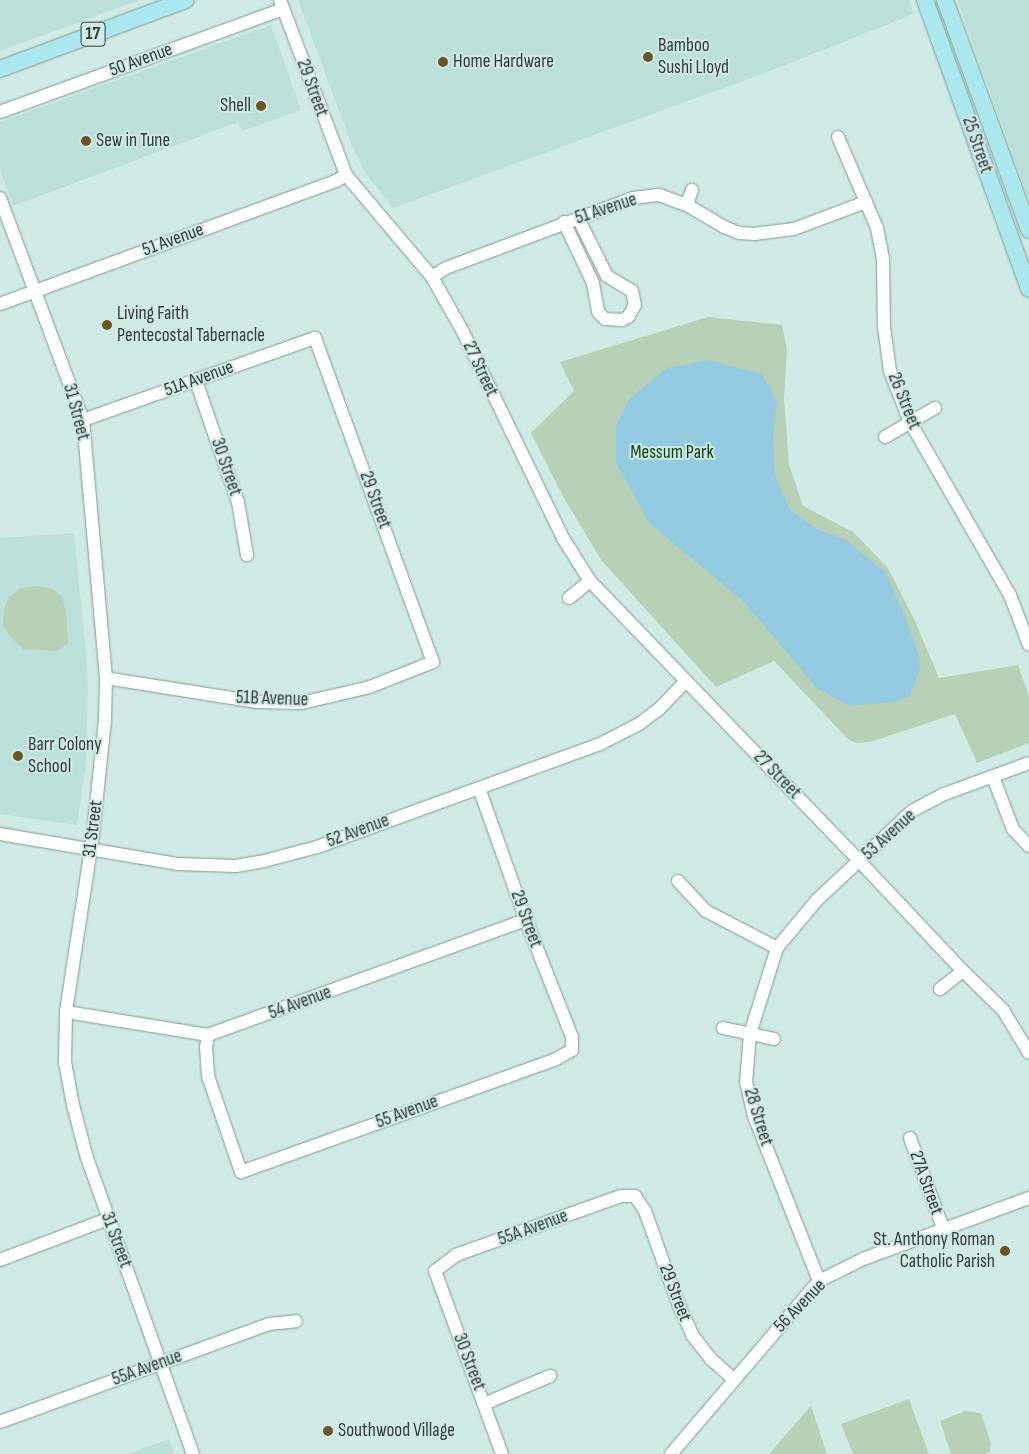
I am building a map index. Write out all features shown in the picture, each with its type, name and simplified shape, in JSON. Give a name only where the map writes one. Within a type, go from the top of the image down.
[{"type":"main road","name":"17","points":[[0,69],[186,0]]},
{"type":"main road","name":"25 Street","points":[[925,0],[1029,290]]},
{"type":"main road","name":"25 Street","points":[[945,0],[1029,230]]},
{"type":"street","name":"50 Avenue","points":[[0,112],[282,4]]},
{"type":"street","name":"29 Street","points":[[282,4],[346,175]]},
{"type":"street","name":"26 Street","points":[[838,138],[877,228],[882,259],[886,350],[890,371],[910,422],[1010,594],[1029,645]]},
{"type":"street","name":"27 Street","points":[[346,175],[432,277],[462,330],[563,538],[590,581],[963,971],[1004,1010],[1029,1051]]},
{"type":"street","name":"51 Avenue","points":[[0,304],[336,181],[346,175]]},
{"type":"street","points":[[687,205],[692,190]]},
{"type":"street","name":"51 Avenue","points":[[432,277],[442,269],[564,222],[633,198],[659,195],[687,205],[708,219],[740,233],[768,234],[794,230],[866,202]]},
{"type":"street","name":"31 Street","points":[[0,198],[83,420],[106,678],[105,720],[91,850],[66,1012],[65,1062],[73,1105],[108,1219],[193,1454]]},
{"type":"street","points":[[564,222],[593,283],[598,312],[605,319],[622,320],[628,317],[635,304],[632,291],[607,276],[578,218]]},
{"type":"street","points":[[578,254],[591,247]]},
{"type":"street","points":[[593,283],[607,276]]},
{"type":"street","name":"29 Street","points":[[315,338],[433,662]]},
{"type":"street","name":"51A Avenue","points":[[83,420],[315,338]]},
{"type":"street","name":"30 Street","points":[[196,380],[238,502],[247,555]]},
{"type":"street","points":[[885,437],[935,408]]},
{"type":"street","points":[[568,598],[590,581]]},
{"type":"street","name":"51B Avenue","points":[[106,678],[257,702],[301,703],[370,687],[433,662]]},
{"type":"street","name":"52 Avenue","points":[[0,834],[178,864],[236,866],[289,856],[602,743],[639,724],[660,708],[686,681]]},
{"type":"street","name":"53 Avenue","points":[[777,948],[817,900],[912,811],[944,794],[1029,763]]},
{"type":"street","points":[[993,777],[1013,829],[1029,846]]},
{"type":"street","name":"29 Street","points":[[479,788],[526,920],[572,1037],[572,1050]]},
{"type":"street","points":[[678,881],[706,911],[777,948]]},
{"type":"street","name":"54 Avenue","points":[[66,1012],[208,1035],[526,920]]},
{"type":"street","name":"28 Street","points":[[777,948],[750,1034],[746,1082],[754,1116],[818,1282]]},
{"type":"street","points":[[940,989],[963,971]]},
{"type":"street","points":[[723,1028],[774,1040]]},
{"type":"street","name":"55 Avenue","points":[[208,1035],[206,1047],[208,1076],[241,1172],[556,1059],[572,1050]]},
{"type":"street","name":"27A Street","points":[[910,1138],[943,1228]]},
{"type":"street","name":"55A Avenue","points":[[435,1271],[456,1255],[621,1196],[635,1196]]},
{"type":"street","name":"29 Street","points":[[635,1196],[645,1211],[679,1306],[693,1336],[712,1359],[733,1379]]},
{"type":"street","name":"56 Avenue","points":[[671,1454],[733,1379],[818,1282],[863,1259],[943,1228],[1029,1198]]},
{"type":"street","points":[[0,1260],[108,1219]]},
{"type":"street","name":"30 Street","points":[[435,1271],[502,1454]]},
{"type":"street","name":"55A Avenue","points":[[0,1422],[270,1324],[296,1321]]},
{"type":"street","points":[[484,1404],[550,1376]]},
{"type":"shaded area","points":[[0,0],[140,0],[0,51]]},
{"type":"shaded area","points":[[298,0],[909,0],[914,14],[762,74],[393,208],[365,173],[353,148]]},
{"type":"shaded area","points":[[957,0],[1029,0],[1029,200]]},
{"type":"shaded area","points":[[271,25],[301,110],[242,131],[238,122],[13,206],[0,170],[0,122]]},
{"type":"shaded area","points":[[709,360],[762,374],[777,401],[773,437],[775,475],[789,508],[815,528],[846,540],[885,572],[902,609],[918,652],[920,671],[910,695],[895,702],[850,706],[817,688],[742,600],[650,524],[616,463],[616,425],[630,398],[667,368]]},
{"type":"shaded area","points":[[74,533],[88,689],[86,763],[77,825],[0,814],[0,538]]},
{"type":"shaded area","points":[[169,1439],[174,1454],[128,1454]]},
{"type":"green space","name":"Messum Park","points":[[708,317],[782,325],[787,349],[784,399],[789,464],[803,506],[853,532],[888,568],[915,621],[939,678],[1018,665],[1029,696],[1029,743],[977,763],[955,714],[870,742],[855,743],[848,739],[774,661],[716,687],[602,561],[565,500],[531,433],[574,391],[560,362]]},
{"type":"green space","points":[[37,586],[53,589],[62,597],[66,610],[68,643],[57,651],[23,649],[11,637],[3,625],[4,610],[9,597],[21,588]]},
{"type":"green space","points":[[909,1399],[929,1454],[853,1454],[841,1424]]},
{"type":"green space","points":[[811,1406],[827,1454],[769,1454]]},
{"type":"green space","points":[[965,1411],[981,1413],[991,1443],[990,1452],[984,1454],[951,1454],[940,1421]]},
{"type":"place","name":"Bamboo Sushi Lloyd","points":[[648,57]]},
{"type":"place","name":"Home Hardware","points":[[443,62]]},
{"type":"place","name":"Shell","points":[[261,106]]},
{"type":"place","name":"Sew in Tune","points":[[86,141]]},
{"type":"place","name":"Living Faith Pentecostal Tabernacle","points":[[107,325]]},
{"type":"place","name":"Barr Colony School","points":[[18,756]]},
{"type":"place","name":"St. Anthony Roman Catholic Parish","points":[[1005,1251]]},
{"type":"place","name":"Southwood Village","points":[[328,1431]]}]
